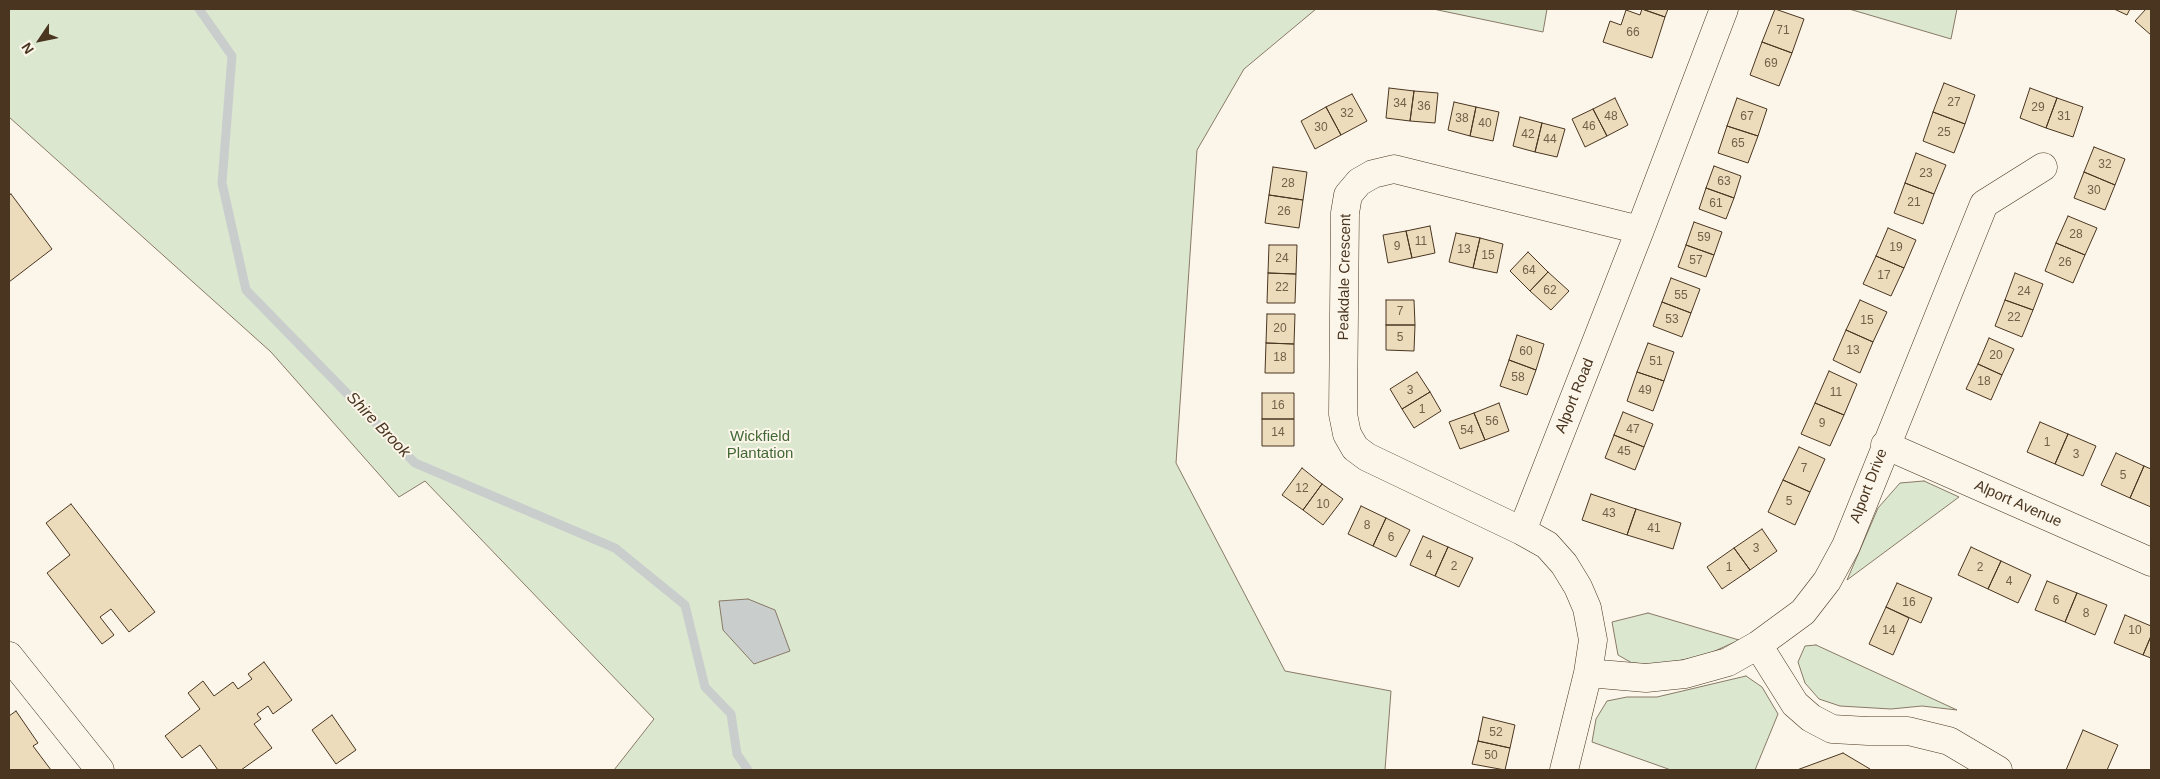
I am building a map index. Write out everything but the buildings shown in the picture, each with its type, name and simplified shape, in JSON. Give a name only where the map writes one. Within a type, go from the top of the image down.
[{"type":"street","name":"Alport Road","points":[[1522,531],[1724,9]]},
{"type":"street","name":"Alport Drive","points":[[1588,673],[1646,678],[1685,674],[1728,662],[1758,645],[1803,612],[1828,581],[1846,546],[1885,444],[1984,204],[2043,167]]},
{"type":"street","name":"Peakdale Crescent","points":[[1522,531],[1367,457],[1355,448],[1347,434],[1343,414],[1343,394],[1345,213],[1348,195],[1359,182],[1373,174],[1394,169],[1640,230]]},
{"type":"street","name":"Alport Avenue","points":[[1885,444],[2151,562]]},
{"type":"street","points":[[1522,531],[1547,545],[1564,564],[1578,587],[1587,608],[1593,640],[1588,673],[1564,770]]},
{"type":"street","points":[[1758,645],[1795,704],[1811,718],[1832,729],[1908,731],[1949,741],[1998,770]]},
{"type":"street","points":[[9,656],[100,770]]},
{"type":"green space","name":"Wickfield Plantation","points":[[9,9],[1316,9],[1244,69],[1197,150],[1176,463],[1285,671],[1391,691],[1385,770],[614,770],[654,719],[425,481],[399,497],[271,352],[9,117]]},
{"type":"green space","points":[[1433,9],[1547,9],[1543,32]]},
{"type":"green space","points":[[1849,9],[1957,9],[1951,39]]},
{"type":"green space","points":[[1924,481],[1959,497],[1847,580],[1878,508],[1900,483]]},
{"type":"green space","points":[[1648,613],[1739,640],[1704,656],[1655,665],[1632,663],[1618,655],[1612,622]]},
{"type":"green space","points":[[1816,645],[1957,710],[1922,706],[1891,709],[1840,706],[1819,699],[1805,683],[1798,662],[1805,646]]},
{"type":"green space","points":[[1746,676],[1762,687],[1778,714],[1755,770],[1671,770],[1592,742],[1596,719],[1607,701],[1627,697],[1657,697]]},
{"type":"shaded area","points":[[748,599],[775,610],[790,651],[754,664],[723,630],[719,601]]},
{"type":"waterway","name":"Shire Brook","points":[[199,9],[232,56],[222,183],[246,290],[415,463],[615,548],[685,605],[705,687],[731,714],[737,754],[748,770]]}]
